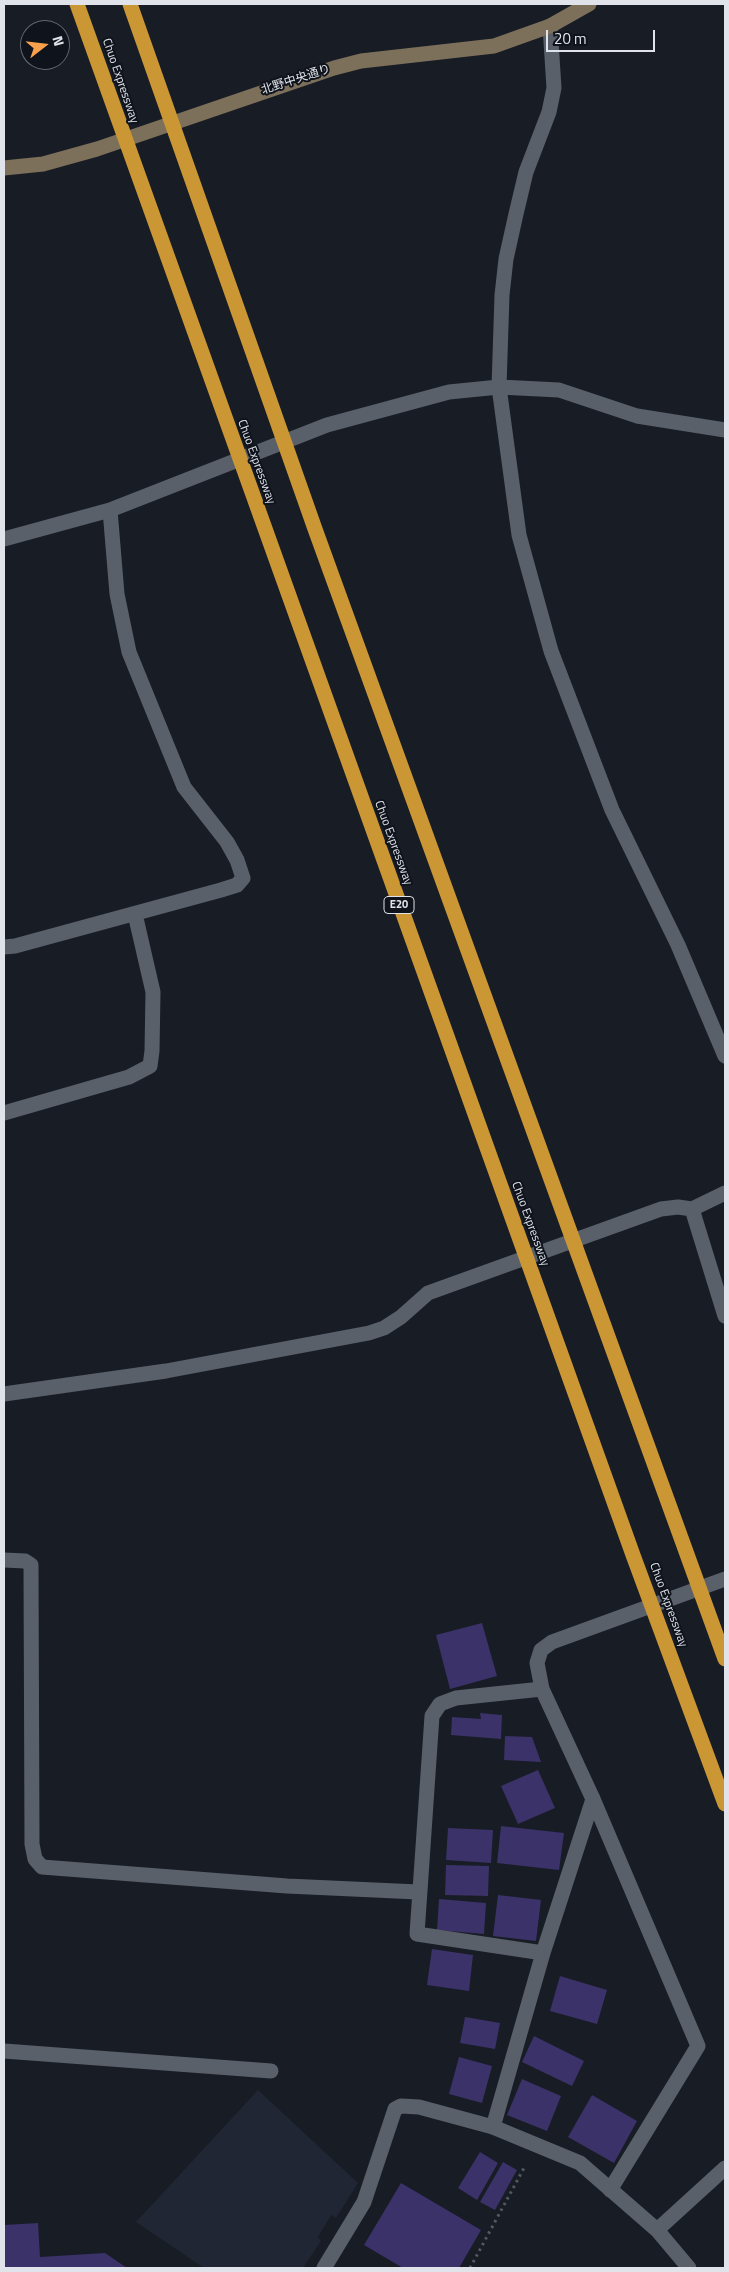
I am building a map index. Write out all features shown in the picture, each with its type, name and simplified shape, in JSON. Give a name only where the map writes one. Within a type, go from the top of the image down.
[{"type":"highway","name":"Chuo Expressway","points":[[77,4],[616,1508],[725,1804]]},
{"type":"highway","points":[[130,4],[315,529],[725,1659]]},
{"type":"street","name":"北野中央通り","points":[[4,168],[43,164],[97,149],[304,76],[361,61],[494,46],[550,26],[589,4]]},
{"type":"street","points":[[550,26],[554,88],[549,112],[526,172],[506,259],[502,295],[499,387],[518,535],[550,651],[612,810],[678,946],[725,1056]]},
{"type":"street","points":[[4,539],[110,510],[327,426],[449,392],[499,387],[559,390],[637,416],[725,430]]},
{"type":"street","points":[[4,947],[16,946],[237,885],[243,878],[238,860],[227,842],[184,787],[129,652],[117,594],[110,510]]},
{"type":"street","points":[[4,1113],[129,1077],[150,1066],[153,992],[135,914]]},
{"type":"street","points":[[4,1394],[166,1371],[369,1333],[384,1328],[401,1317],[428,1293],[661,1208],[678,1207],[692,1209],[725,1193]]},
{"type":"street","points":[[692,1209],[725,1316]]},
{"type":"street","points":[[4,1560],[25,1561],[31,1565],[32,1844],[35,1859],[42,1867],[287,1886],[418,1892]]},
{"type":"street","points":[[610,2190],[698,2046],[593,1799],[542,1689],[537,1663],[541,1650],[552,1642],[725,1579]]},
{"type":"street","points":[[542,1689],[456,1698],[440,1704],[432,1716],[416,1934],[543,1952]]},
{"type":"street","points":[[492,2127],[543,1952],[593,1799]]},
{"type":"street","points":[[4,2051],[271,2071]]},
{"type":"street","points":[[324,2268],[364,2202],[396,2109],[401,2106],[419,2107],[492,2127],[536,2143],[580,2163],[657,2230],[689,2268]]},
{"type":"street","points":[[657,2230],[725,2168]]},
{"type":"path","points":[[470,2268],[536,2143]]},
{"type":"shaded area","points":[[258,2090],[358,2183],[336,2218],[331,2215],[318,2237],[321,2241],[303,2268],[204,2268],[136,2222]]},
{"type":"building","points":[[482,1623],[497,1676],[450,1689],[436,1635]]},
{"type":"building","points":[[480,1713],[502,1715],[501,1739],[451,1735],[452,1717],[481,1719]]},
{"type":"building","points":[[505,1736],[532,1737],[541,1762],[504,1760]]},
{"type":"building","points":[[538,1770],[555,1808],[518,1824],[501,1786]]},
{"type":"building","points":[[501,1826],[564,1833],[559,1870],[497,1863]]},
{"type":"building","points":[[448,1828],[493,1830],[491,1863],[446,1860]]},
{"type":"building","points":[[446,1865],[489,1866],[488,1896],[445,1895]]},
{"type":"building","points":[[498,1895],[541,1900],[536,1941],[493,1936]]},
{"type":"building","points":[[439,1899],[486,1903],[484,1934],[437,1930]]},
{"type":"building","points":[[432,1949],[473,1955],[469,1991],[427,1985]]},
{"type":"building","points":[[560,1976],[607,1990],[597,2024],[550,2011]]},
{"type":"building","points":[[465,2017],[500,2023],[495,2049],[460,2043]]},
{"type":"building","points":[[534,2036],[584,2061],[572,2086],[522,2062]]},
{"type":"building","points":[[459,2057],[492,2066],[482,2103],[449,2094]]},
{"type":"building","points":[[522,2079],[561,2096],[547,2131],[507,2115]]},
{"type":"building","points":[[592,2095],[637,2121],[614,2163],[568,2137]]},
{"type":"building","points":[[480,2152],[498,2163],[477,2200],[458,2188]]},
{"type":"building","points":[[503,2162],[517,2170],[495,2210],[480,2202]]},
{"type":"building","points":[[401,2183],[481,2230],[459,2268],[403,2268],[364,2245]]},
{"type":"building","points":[[38,2223],[40,2257],[105,2253],[127,2268],[4,2268],[4,2225]]}]
